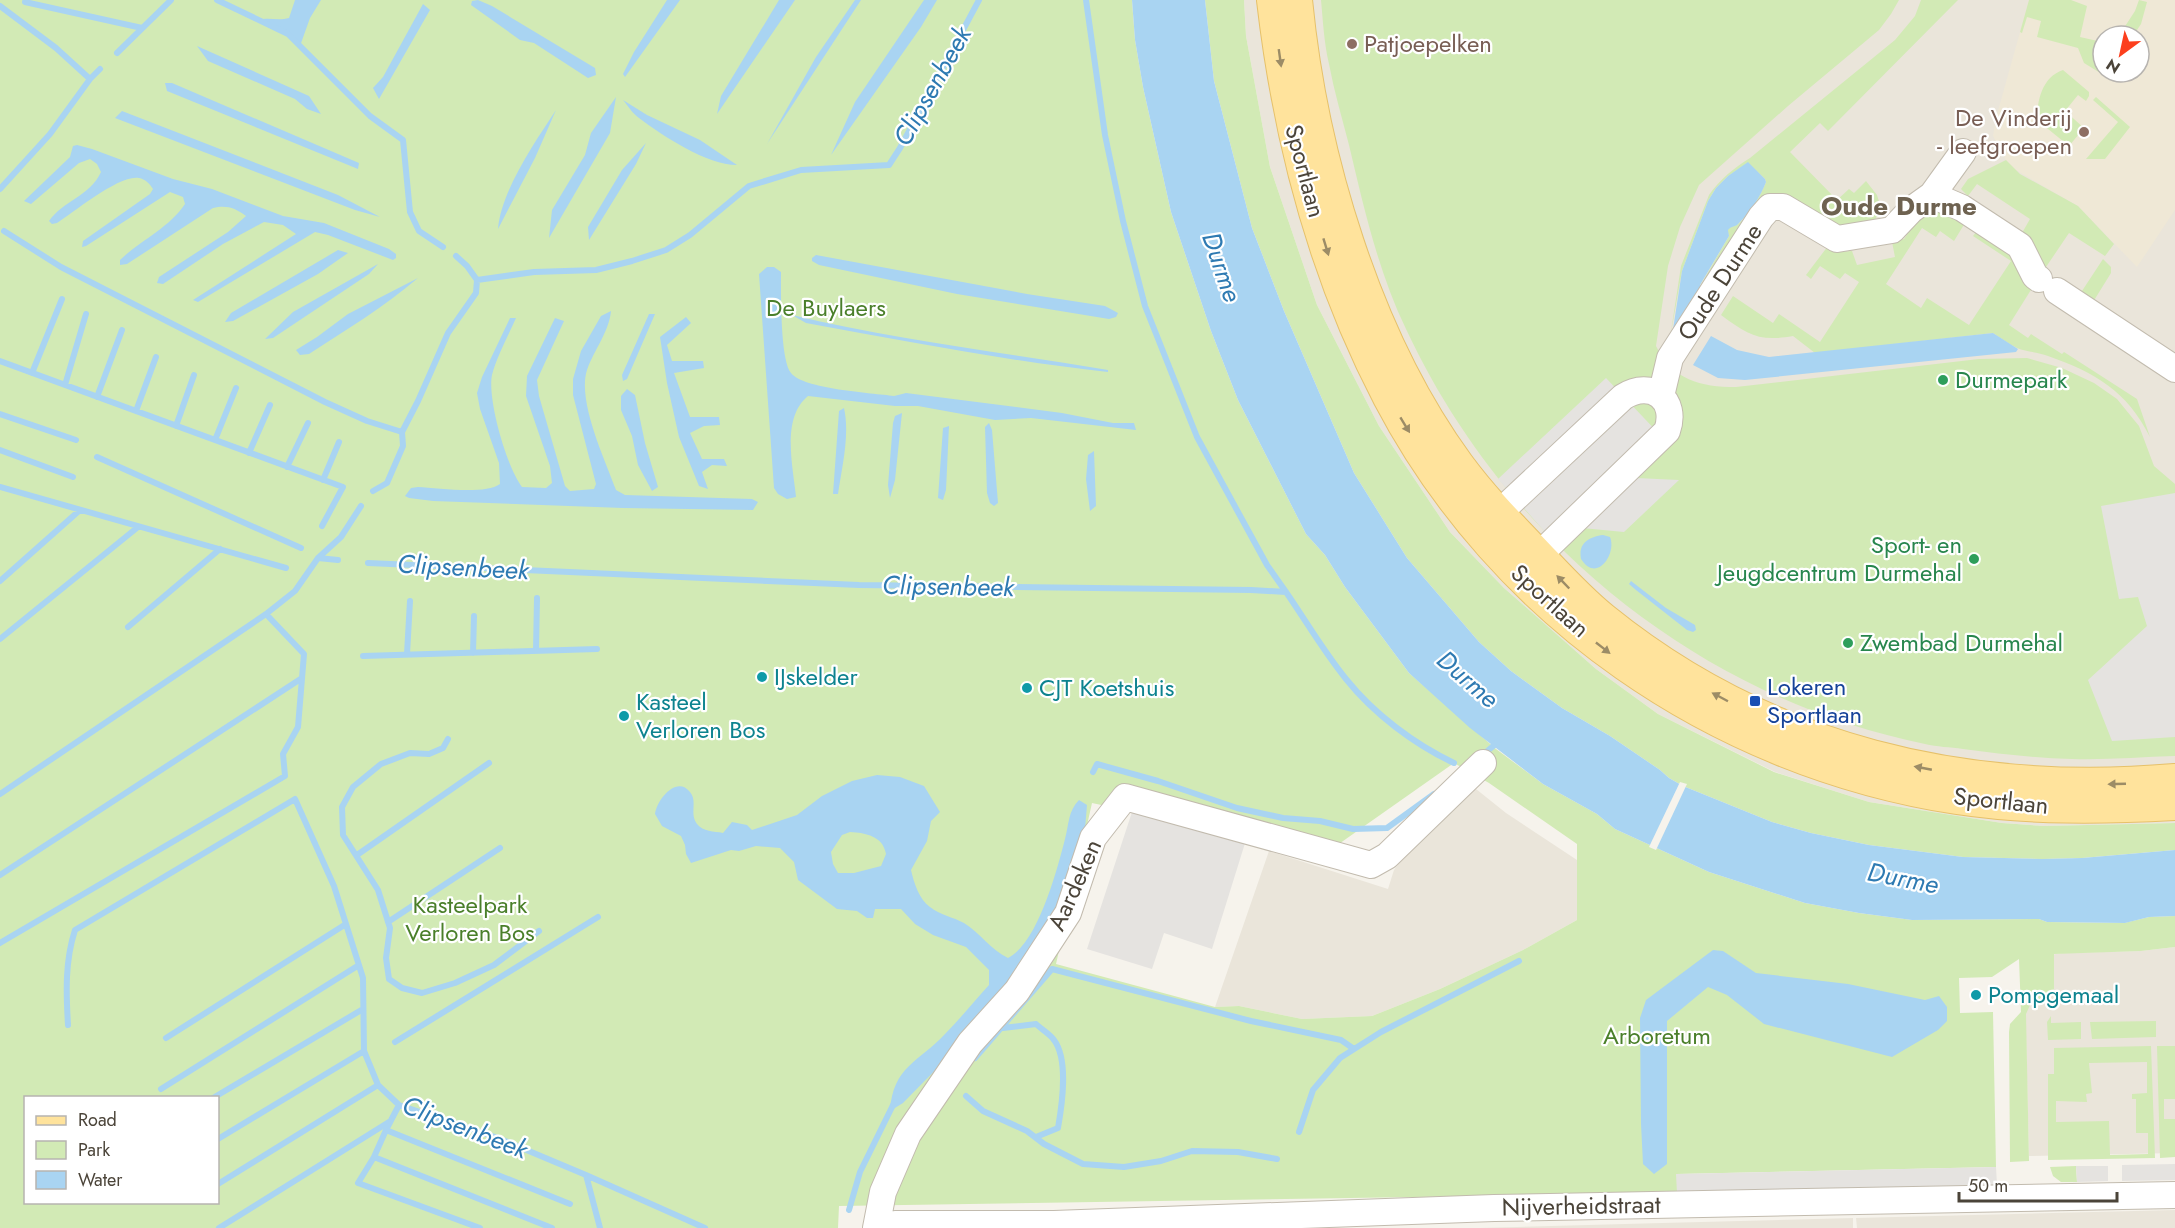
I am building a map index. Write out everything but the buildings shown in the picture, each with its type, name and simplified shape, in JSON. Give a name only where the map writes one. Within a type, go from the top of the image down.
[{"type":"main road","name":"Sportlaan","points":[[1273,0],[1280,62],[1300,157],[1328,253],[1345,301],[1378,376],[1399,416],[1431,467],[1489,522],[1528,564],[1586,635],[1622,664],[1658,688],[1725,725],[1811,762],[1911,790],[1981,801],[2068,807],[2175,804]]},
{"type":"main road","name":"Sportlaan","points":[[1296,0],[1304,60],[1320,144],[1358,271],[1389,346],[1424,413],[1457,464],[1489,522]]},
{"type":"main road","name":"Sportlaan","points":[[1528,564],[1674,670],[1736,706],[1819,741],[1918,767],[2001,779],[2089,784],[2175,780]]},
{"type":"street","name":"Oude Durme","points":[[1528,564],[1667,431],[1669,410],[1661,396],[1666,370],[1674,352],[1761,217],[1770,207],[1783,207],[1837,239],[1892,230],[1911,210],[1932,195],[1963,152]]},
{"type":"street","points":[[1932,195],[1962,208],[2020,246],[2035,276],[2175,369]]},
{"type":"street","points":[[1489,522],[1623,397],[1640,389],[1661,396]]},
{"type":"street","name":"Aardeken","points":[[878,1228],[883,1192],[908,1134],[970,1043],[1017,991],[1068,913],[1093,838],[1125,797],[1371,865],[1387,856],[1483,763]]},
{"type":"street","name":"Nijverheidstraat","points":[[878,1228],[895,1224],[1054,1224],[1494,1208],[2175,1195]]},
{"type":"shaded area","points":[[1244,0],[2175,0],[2175,823],[2044,826],[2002,823],[1869,802],[1775,772],[1658,714],[1596,669],[1504,588],[1450,532],[1379,426],[1317,305],[1270,167],[1246,36]]},
{"type":"shaded area","name":"De Vinderij - leefgroepen","points":[[2029,0],[2175,0],[2175,210],[2137,267],[2078,206],[2014,169],[2006,160],[1993,136]]},
{"type":"shaded area","points":[[1606,378],[1662,437],[1636,478],[1679,480],[1624,532],[1582,528],[1545,532],[1498,479]]},
{"type":"shaded area","points":[[2175,493],[2175,737],[2112,741],[2088,680],[2147,626],[2138,597],[2119,599],[2101,506]]},
{"type":"shaded area","points":[[1476,789],[1506,813],[1577,860],[1577,920],[1523,950],[1440,989],[1372,1016],[1302,1019],[1239,1006],[1215,1007],[1269,851],[1388,889],[1394,870],[1412,845],[1439,817]]},
{"type":"shaded area","points":[[1133,809],[1246,840],[1212,949],[1164,933],[1152,969],[1087,949]]},
{"type":"shaded area","points":[[2175,947],[2175,1153],[2029,1156],[2024,958],[2064,953],[2141,951]]},
{"type":"shaded area","points":[[2175,1164],[2175,1180],[2122,1181],[2122,1165]]},
{"type":"shaded area","points":[[2076,1166],[2108,1166],[2108,1181],[2077,1182]]},
{"type":"shaded area","points":[[1996,1167],[1997,1185],[1677,1193],[1676,1174]]},
{"type":"shaded area","points":[[2175,1210],[2175,1228],[1857,1228],[1856,1218]]},
{"type":"shaded area","points":[[1853,1218],[1853,1228],[1480,1228],[1662,1223]]},
{"type":"green space","points":[[0,0],[1132,0],[1135,40],[1143,87],[1171,212],[1211,331],[1238,400],[1306,534],[1325,555],[1345,587],[1409,673],[1496,749],[1543,784],[1597,814],[1615,829],[1709,872],[1805,903],[1912,920],[2039,919],[2047,922],[2124,923],[2149,917],[2175,916],[2175,947],[2141,951],[2054,954],[2054,989],[2030,1005],[2026,1014],[2029,1161],[2010,1162],[2009,1032],[2010,1024],[2021,1012],[2019,959],[1992,977],[1959,978],[1960,1013],[1993,1012],[1996,1167],[1677,1174],[1677,1193],[839,1206],[838,1228],[0,1228]],"holes":[[[1454,763],[1489,783],[1577,844],[1577,920],[1523,950],[1440,989],[1372,1016],[1302,1019],[1239,1006],[1215,1007],[1056,964],[1092,803],[1326,853]]]},
{"type":"green space","points":[[1205,0],[1244,0],[1246,36],[1270,167],[1317,305],[1379,426],[1450,532],[1504,588],[1596,669],[1658,714],[1774,772],[1869,802],[2002,823],[2044,826],[2175,823],[2175,850],[2082,858],[1963,857],[1869,845],[1811,833],[1772,822],[1683,786],[1610,736],[1562,708],[1511,671],[1479,642],[1407,558],[1354,473],[1284,311],[1252,228],[1214,81]]},
{"type":"green space","name":"Durmepark","points":[[1321,0],[1899,0],[1879,30],[1699,185],[1680,227],[1668,266],[1656,346],[1663,358],[1679,374],[1699,383],[1723,387],[1979,359],[2027,358],[2062,368],[2094,383],[2117,399],[2139,426],[2154,466],[2175,484],[2175,756],[2085,759],[2004,754],[1930,745],[1841,721],[1762,689],[1686,647],[1617,598],[1553,540],[1496,476],[1447,405],[1406,329],[1387,285],[1366,216],[1331,74]]},
{"type":"green space","points":[[1921,0],[1958,0],[1828,131],[1820,123],[1790,152],[1837,200],[1849,189],[1854,193],[1866,181],[1877,195],[1881,208],[1874,222],[1837,228],[1788,198],[1703,289],[1700,286],[1729,236],[1727,230],[1738,224],[1747,214],[1766,182],[1748,163],[1728,176],[1716,188],[1708,201],[1682,271],[1670,338],[1681,266],[1709,195],[1713,189],[1733,170],[1895,40],[1915,16]]},
{"type":"green space","points":[[2029,0],[2071,0],[2087,6],[2080,37],[2091,40],[2091,67],[2084,63],[2078,48],[2037,37],[2041,21],[2027,17],[2022,33],[2020,32]]},
{"type":"green space","points":[[2139,0],[2147,2],[2141,24],[2127,24]]},
{"type":"green space","points":[[2063,70],[2089,92],[2086,101],[2078,95],[2065,111],[2084,128],[2069,146],[2037,120],[2042,90],[2050,78]]},
{"type":"green space","points":[[2096,97],[2130,127],[2105,159],[2086,159],[2118,122],[2093,100]]},
{"type":"green space","points":[[2006,160],[2020,174],[2078,206],[2114,244],[2105,256],[2069,233],[2044,270],[2032,241],[2022,233],[2030,219],[1977,184],[1968,196],[1961,189],[1968,179]]},
{"type":"green space","points":[[1929,207],[1965,223],[1954,241],[1940,231],[1936,237],[1922,228],[1886,284],[1921,308],[1927,298],[1969,325],[2011,261],[1973,236],[1977,231],[2014,255],[2019,274],[2034,285],[2009,325],[2028,338],[2031,334],[2062,354],[2064,352],[2137,399],[2150,437],[2131,407],[2095,377],[2065,362],[2017,348],[1993,333],[1815,353],[1793,336],[1771,338],[1754,335],[1721,315],[1733,296],[1773,323],[1779,314],[1820,342],[1859,282],[1845,273],[1840,279],[1820,266],[1811,279],[1806,275],[1828,246],[1839,252],[1852,251],[1857,265],[1895,257],[1892,242],[1904,239],[1924,209]]},
{"type":"green space","points":[[2103,259],[2111,267],[2111,273],[2093,302],[2080,294]]},
{"type":"green space","points":[[2051,1016],[2051,1023],[2081,1022],[2081,1039],[2048,1040],[2047,1022]]},
{"type":"green space","points":[[2156,1021],[2156,1037],[2092,1039],[2090,1022]]},
{"type":"green space","points":[[2151,1046],[2155,1158],[2048,1160],[2048,1074],[2054,1074],[2054,1048]],"holes":[[[2147,1062],[2147,1093],[2132,1094],[2132,1099],[2136,1099],[2136,1133],[2148,1133],[2148,1154],[2110,1155],[2109,1121],[2056,1122],[2056,1101],[2087,1102],[2086,1094],[2092,1093],[2089,1063]]]},
{"type":"green space","points":[[2157,1046],[2175,1046],[2175,1099],[2164,1099],[2164,1119],[2175,1119],[2175,1157],[2160,1158]]},
{"type":"green space","points":[[2076,1166],[2077,1182],[2061,1182],[2053,1176],[2050,1167]]},
{"type":"water","points":[[295,0],[321,0],[310,18],[300,46],[288,34],[258,20],[289,18]]},
{"type":"water","points":[[478,0],[492,6],[595,68],[596,75],[588,78],[534,43],[520,40],[471,5],[472,1]]},
{"type":"water","points":[[667,0],[680,0],[625,77],[623,74],[634,52]]},
{"type":"water","points":[[779,0],[795,0],[717,114],[721,96]]},
{"type":"water","points":[[855,0],[861,0],[767,144],[816,57]]},
{"type":"water","points":[[924,0],[937,0],[921,27],[831,155],[855,102]]},
{"type":"water","name":"Durme","points":[[1132,0],[1205,0],[1214,81],[1252,228],[1284,311],[1354,473],[1407,558],[1479,642],[1511,671],[1562,708],[1610,736],[1683,786],[1772,822],[1811,833],[1869,845],[1963,857],[2082,858],[2175,850],[2175,916],[2149,917],[2125,923],[2047,922],[2039,919],[1912,920],[1805,903],[1709,872],[1615,829],[1597,814],[1543,784],[1470,728],[1409,673],[1345,587],[1325,555],[1306,534],[1238,400],[1211,331],[1171,212],[1143,87],[1135,40]]},
{"type":"water","points":[[423,4],[430,10],[379,99],[373,88],[383,77]]},
{"type":"water","points":[[197,46],[309,96],[321,114],[307,109],[295,99],[208,61]]},
{"type":"water","points":[[165,83],[172,83],[359,163],[358,169],[167,91]]},
{"type":"water","points":[[616,97],[610,133],[549,238],[552,210],[585,155],[591,133]]},
{"type":"water","points":[[623,100],[647,115],[700,140],[737,165],[712,160],[673,141],[637,116]]},
{"type":"water","points":[[556,110],[535,158],[498,229],[500,214],[512,183]]},
{"type":"water","points":[[122,111],[338,195],[380,217],[355,210],[115,118]]},
{"type":"water","points":[[646,143],[636,164],[589,240],[588,227],[622,170]]},
{"type":"water","points":[[77,145],[173,179],[212,189],[283,216],[324,223],[389,249],[396,254],[396,258],[393,260],[315,232],[198,302],[193,300],[296,234],[283,225],[264,222],[223,244],[163,284],[157,283],[159,277],[228,232],[246,216],[231,208],[213,208],[127,264],[120,265],[120,260],[171,220],[185,204],[183,197],[170,192],[82,247],[83,241],[150,194],[153,189],[143,179],[131,178],[109,188],[57,223],[52,224],[49,221],[61,208],[83,193],[96,180],[101,172],[97,164],[90,159],[79,163],[31,204],[24,201],[70,157],[73,146]]},
{"type":"water","points":[[1748,162],[1765,179],[1764,187],[1738,225],[1728,230],[1729,236],[1700,285],[1703,289],[1672,336],[1682,271],[1708,201],[1716,188],[1728,176]]},
{"type":"water","points":[[338,250],[348,253],[318,274],[233,321],[225,322],[231,313]]},
{"type":"water","points":[[816,255],[1105,306],[1118,313],[1116,317],[1109,319],[957,294],[819,265],[812,261]]},
{"type":"water","points":[[378,264],[369,274],[273,338],[265,339],[293,312]]},
{"type":"water","points":[[767,267],[774,267],[781,272],[782,325],[787,366],[791,373],[809,383],[855,392],[894,396],[906,393],[1062,413],[1113,423],[1134,423],[1136,430],[1031,418],[995,420],[918,406],[895,406],[808,396],[794,417],[791,457],[796,497],[787,499],[778,494],[774,488],[759,274]]},
{"type":"water","points":[[418,278],[309,354],[300,355],[296,350],[348,314]]},
{"type":"water","points":[[611,311],[604,334],[587,370],[585,383],[589,414],[616,490],[625,495],[752,499],[758,502],[753,510],[433,501],[405,496],[411,488],[418,487],[473,490],[500,484],[499,463],[480,409],[477,393],[482,377],[510,318],[516,318],[497,361],[491,386],[495,416],[516,478],[522,487],[546,488],[552,483],[550,466],[526,396],[527,376],[555,318],[564,321],[537,380],[539,396],[565,486],[570,491],[594,489],[596,484],[573,395],[573,379],[581,351],[601,316]]},
{"type":"water","points":[[649,314],[655,314],[627,379],[623,381],[622,375]]},
{"type":"water","points":[[792,315],[870,332],[1108,370],[1108,372],[919,344],[806,323]]},
{"type":"water","points":[[686,317],[691,323],[667,345],[672,361],[703,361],[704,368],[674,373],[690,417],[719,417],[720,425],[704,426],[690,433],[702,459],[724,459],[727,466],[712,465],[702,472],[708,489],[699,486],[679,437],[660,337]]},
{"type":"water","points":[[1993,333],[2018,349],[2016,352],[1745,380],[1718,378],[1693,365],[1711,336],[1737,350],[1769,357]]},
{"type":"water","points":[[627,389],[635,395],[645,443],[658,487],[652,491],[638,465],[632,436],[621,410],[621,396]]},
{"type":"water","points":[[844,408],[845,451],[838,494],[833,494],[839,411]]},
{"type":"water","points":[[902,413],[895,480],[890,498],[888,485],[893,423],[895,416]]},
{"type":"water","points":[[989,423],[992,430],[998,503],[994,506],[990,503],[987,493],[985,427]]},
{"type":"water","points":[[949,426],[946,490],[943,500],[938,498],[943,428]]},
{"type":"water","points":[[1094,451],[1096,506],[1090,511],[1086,479],[1088,455]]},
{"type":"water","points":[[1603,535],[1610,537],[1611,551],[1608,558],[1599,567],[1587,566],[1581,559],[1583,545],[1593,537]]},
{"type":"water","points":[[1631,581],[1666,608],[1695,625],[1696,630],[1693,632],[1687,630],[1629,584]]},
{"type":"water","points":[[877,775],[900,777],[924,786],[940,812],[931,821],[927,841],[911,870],[918,890],[930,907],[964,923],[996,951],[1008,958],[1019,950],[1028,937],[1045,904],[1073,809],[1079,800],[1087,805],[1085,829],[1045,939],[956,1049],[903,1103],[890,1111],[892,1096],[902,1074],[945,1034],[989,985],[989,970],[966,947],[933,935],[915,924],[901,909],[875,909],[873,918],[867,918],[857,911],[837,909],[798,880],[794,862],[780,848],[756,846],[739,851],[731,850],[691,863],[681,836],[662,826],[655,814],[659,802],[668,791],[679,786],[685,787],[690,792],[695,820],[702,828],[723,833],[732,822],[747,825],[752,830],[797,815],[822,796],[852,781]],"holes":[[[850,832],[878,839],[886,854],[881,866],[854,873],[838,873],[833,864],[831,852],[842,835]]]},
{"type":"water","points":[[1713,950],[1723,951],[1756,973],[1848,984],[1925,1000],[1939,996],[1947,1007],[1947,1021],[1938,1030],[1892,1057],[1764,1024],[1727,995],[1708,987],[1667,1021],[1667,1164],[1654,1174],[1643,1164],[1640,1018],[1646,1000]]},
{"type":"pier","points":[[1680,782],[1687,784],[1656,850],[1649,847]]},
{"type":"waterway","points":[[117,53],[171,0]]},
{"type":"waterway","points":[[217,0],[288,34],[370,116],[403,140],[410,212],[419,231],[443,247]]},
{"type":"waterway","name":"Clipsenbeek","points":[[477,280],[534,272],[596,270],[632,261],[666,250],[690,235],[749,186],[801,170],[889,165],[979,0]]},
{"type":"waterway","points":[[1086,0],[1105,135],[1123,221],[1145,306],[1197,437],[1267,565],[1286,592]]},
{"type":"waterway","points":[[25,2],[142,28]]},
{"type":"waterway","points":[[0,6],[56,48],[90,79],[100,69]]},
{"type":"waterway","points":[[0,189],[50,134],[90,79]]},
{"type":"waterway","points":[[4,231],[61,267],[325,402],[367,421],[402,432]]},
{"type":"waterway","name":"Clipsenbeek","points":[[373,491],[387,483],[403,446],[402,432],[448,333],[476,293],[477,280],[456,256]]},
{"type":"waterway","points":[[32,373],[62,299]]},
{"type":"waterway","points":[[65,385],[86,314]]},
{"type":"waterway","points":[[97,397],[122,330]]},
{"type":"waterway","points":[[136,411],[156,357]]},
{"type":"waterway","points":[[0,361],[343,487],[322,526]]},
{"type":"waterway","points":[[176,426],[194,375]]},
{"type":"waterway","points":[[215,440],[236,388]]},
{"type":"waterway","points":[[249,453],[270,405]]},
{"type":"waterway","points":[[0,414],[76,440]]},
{"type":"waterway","points":[[287,467],[308,423]]},
{"type":"waterway","points":[[323,480],[339,442]]},
{"type":"waterway","points":[[0,450],[73,477]]},
{"type":"waterway","points":[[97,457],[301,548]]},
{"type":"waterway","points":[[0,487],[286,568]]},
{"type":"waterway","name":"Clipsenbeek","points":[[318,558],[341,537],[361,506]]},
{"type":"waterway","points":[[0,581],[80,510]]},
{"type":"waterway","points":[[0,639],[138,527]]},
{"type":"waterway","points":[[128,627],[220,549]]},
{"type":"waterway","points":[[0,943],[285,776],[283,754],[298,727],[304,654],[266,614],[295,591],[318,558],[338,560]]},
{"type":"waterway","name":"Clipsenbeek","points":[[368,563],[859,585],[1286,592],[1338,669],[1357,692],[1396,727],[1424,747],[1454,763]]},
{"type":"waterway","points":[[536,651],[537,598]]},
{"type":"waterway","points":[[407,654],[410,601]]},
{"type":"waterway","points":[[0,794],[266,614]]},
{"type":"waterway","points":[[473,653],[474,616]]},
{"type":"waterway","points":[[363,656],[597,649]]},
{"type":"waterway","points":[[0,875],[302,678]]},
{"type":"waterway","points":[[448,739],[443,748],[429,754],[410,753],[381,764],[353,787],[342,807],[343,835],[378,890],[390,928],[386,958],[389,979],[402,988],[422,993],[455,983],[494,965],[539,931]]},
{"type":"waterway","name":"Clipsenbeek","points":[[1485,753],[1498,742]]},
{"type":"waterway","points":[[357,855],[489,763]]},
{"type":"waterway","points":[[1093,772],[1097,764],[1158,781],[1237,808],[1283,818],[1320,821],[1353,829],[1387,828],[1434,794]]},
{"type":"waterway","name":"Clipsenbeek","points":[[68,1025],[68,965],[75,930],[295,799],[334,886],[363,978],[364,1051],[378,1085],[399,1105],[498,1138],[586,1175],[600,1228]]},
{"type":"waterway","points":[[388,922],[500,848]]},
{"type":"waterway","points":[[395,1042],[598,917]]},
{"type":"waterway","points":[[166,1038],[346,924]]},
{"type":"waterway","points":[[1299,1132],[1313,1090],[1340,1058],[1381,1032],[1519,961]]},
{"type":"waterway","points":[[161,1089],[359,965]]},
{"type":"waterway","points":[[975,1058],[1052,969],[1251,1021],[1341,1040],[1354,1049]]},
{"type":"waterway","points":[[216,1096],[363,1009]]},
{"type":"waterway","points":[[1003,1028],[1036,1024],[1052,1038],[1059,1049],[1062,1059],[1063,1083],[1058,1128],[1036,1137]]},
{"type":"waterway","points":[[219,1138],[364,1051]]},
{"type":"waterway","points":[[219,1183],[378,1085]]},
{"type":"waterway","points":[[966,1096],[983,1111],[1027,1131],[1044,1144],[1083,1164],[1124,1167],[1161,1161],[1192,1151],[1238,1152],[1277,1159]]},
{"type":"waterway","points":[[849,1210],[860,1172],[894,1103]]},
{"type":"waterway","points":[[399,1105],[386,1130],[570,1204]]},
{"type":"waterway","points":[[219,1228],[389,1122]]},
{"type":"waterway","points":[[386,1130],[374,1157],[552,1228]]},
{"type":"waterway","points":[[374,1157],[358,1183],[480,1228]]},
{"type":"waterway","points":[[586,1175],[705,1228]]},
{"type":"place","name":"Patjoepelken","points":[[1352,44]]},
{"type":"place","name":"De Vinderij - leefgroepen","points":[[2084,132]]},
{"type":"place","name":"Durmepark","points":[[1943,380]]},
{"type":"place","name":"Sport- en Jeugdcentrum Durmehal","points":[[1974,559]]},
{"type":"place","name":"Zwembad Durmehal","points":[[1848,643]]},
{"type":"place","name":"IJskelder","points":[[762,677]]},
{"type":"place","name":"CJT Koetshuis","points":[[1027,688]]},
{"type":"place","name":"Lokeren Sportlaan","points":[[1755,701]]},
{"type":"place","name":"Kasteel Verloren Bos","points":[[624,716]]},
{"type":"place","name":"Pompgemaal","points":[[1976,995]]},
{"type":"district","name":"Oude Durme","points":[[1899,206]]},
{"type":"park label","name":"De Buylaers","points":[[826,308]]},
{"type":"park label","name":"Kasteelpark Verloren Bos","points":[[470,919]]},
{"type":"park label","name":"Arboretum","points":[[1657,1036]]}]
